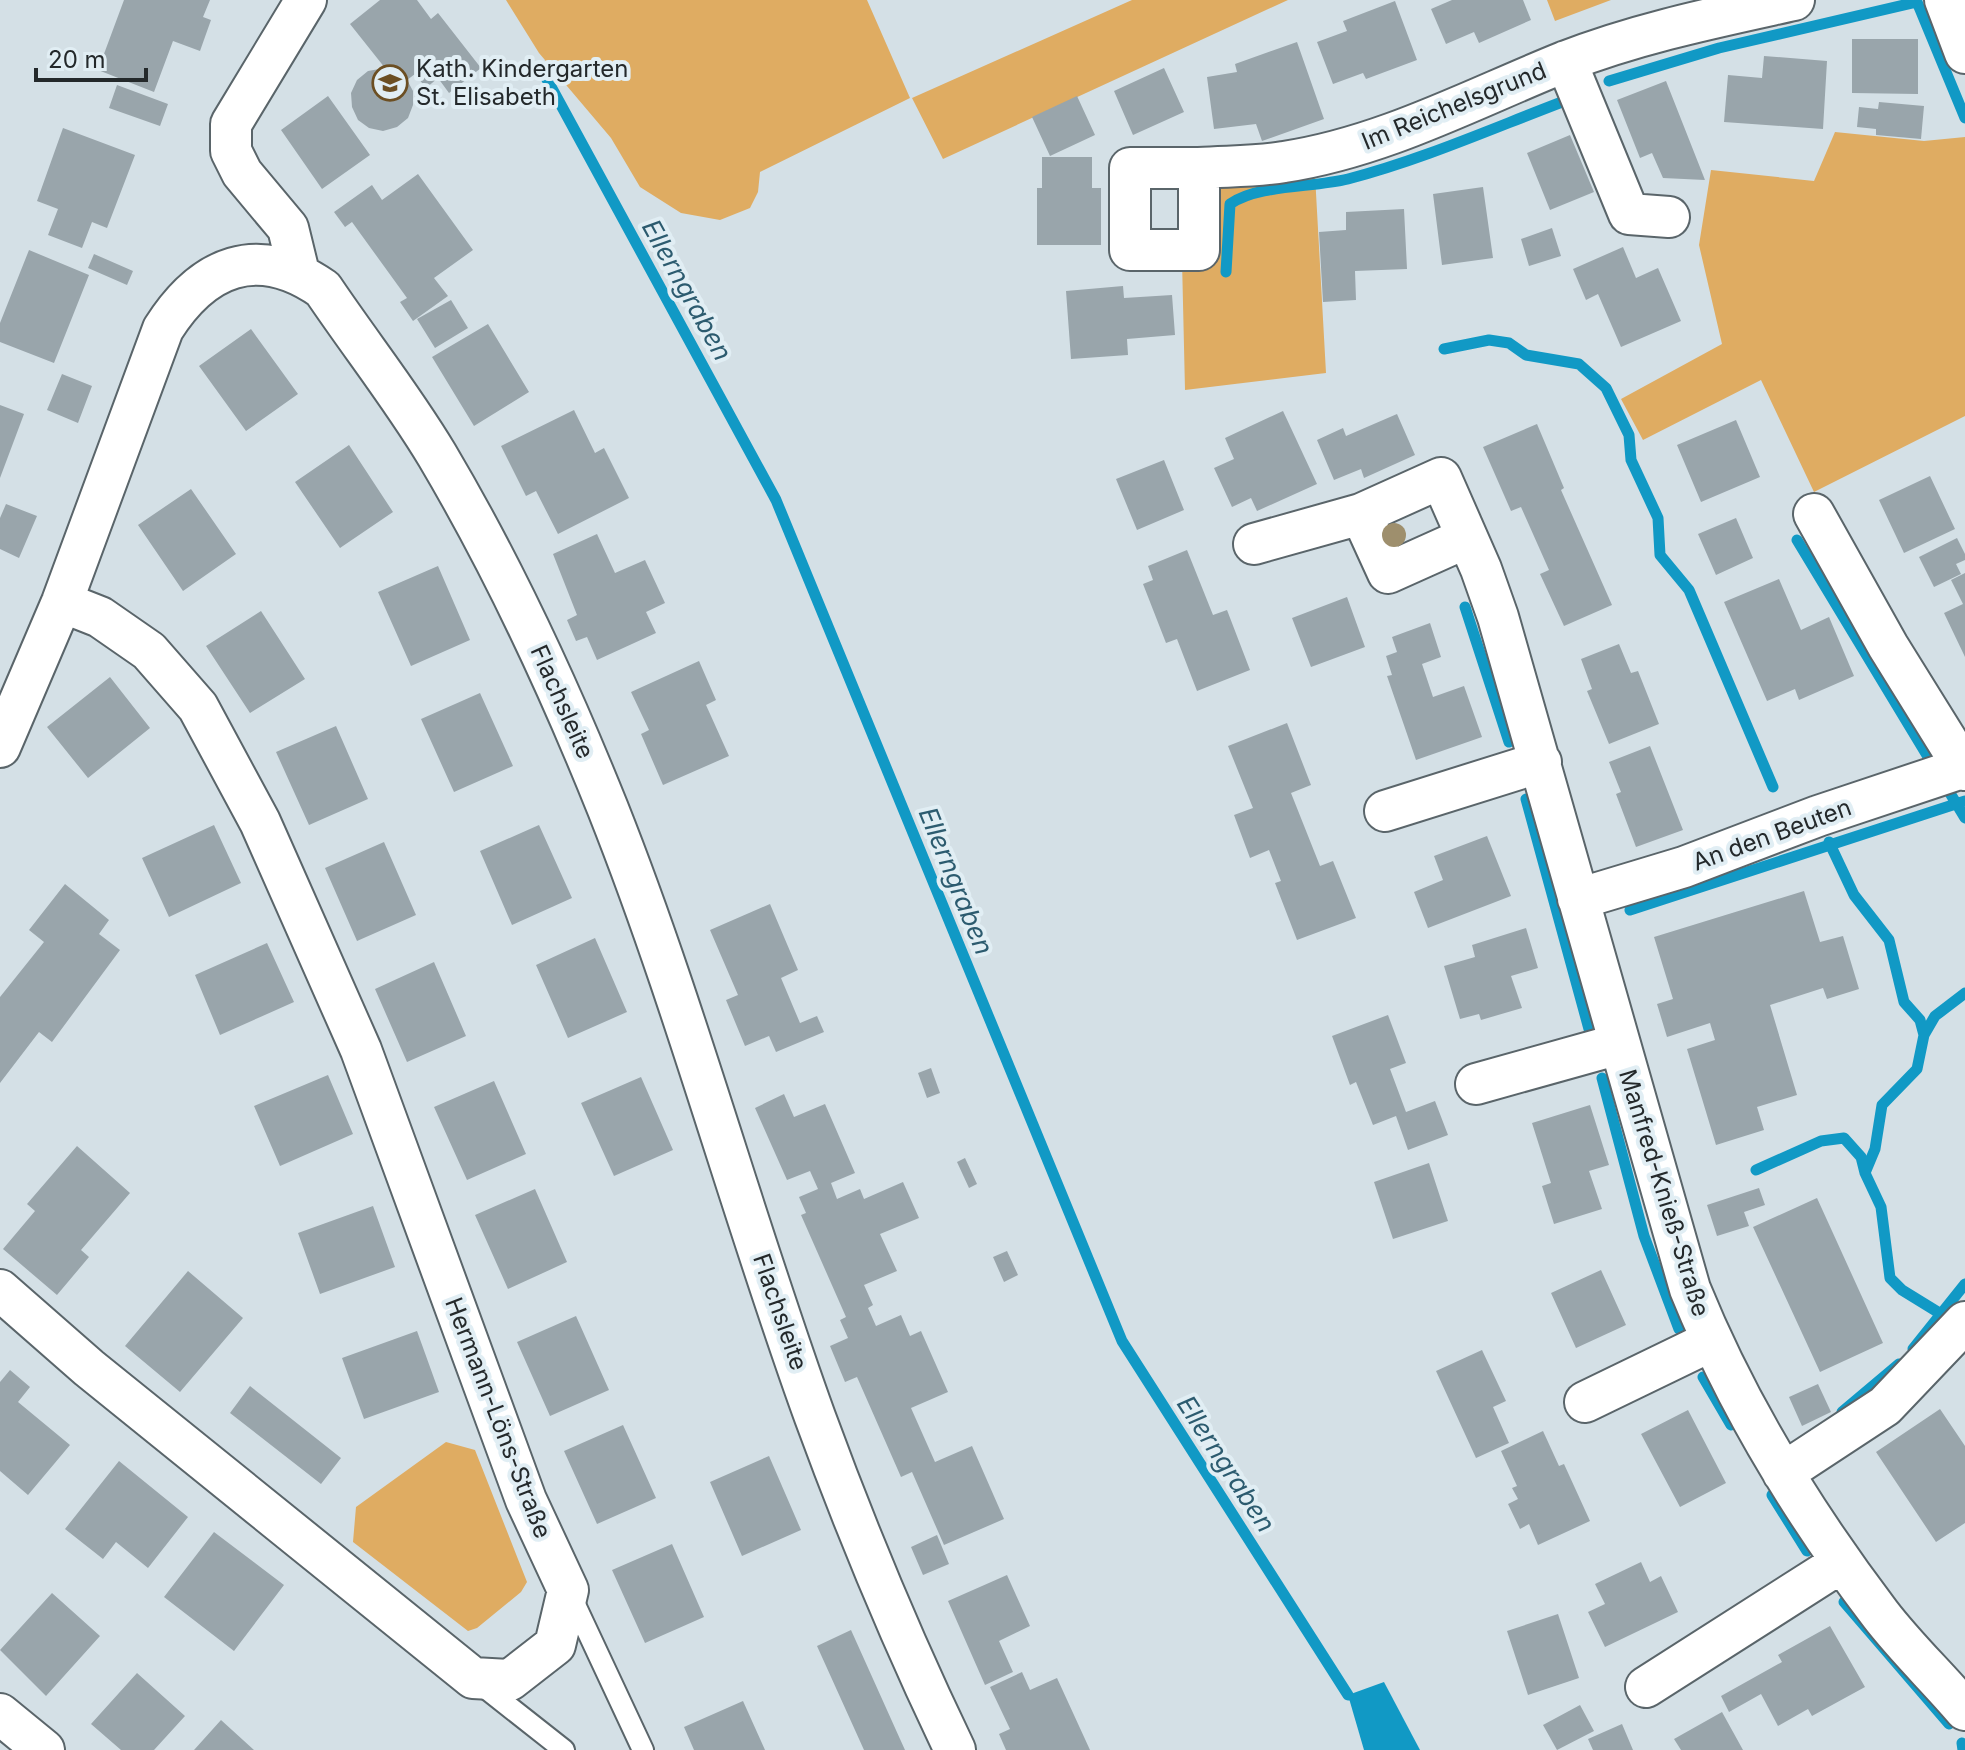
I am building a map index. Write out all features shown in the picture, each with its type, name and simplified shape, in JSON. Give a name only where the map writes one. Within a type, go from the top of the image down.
[{"type":"street","points":[[299,273],[288,228],[242,173],[231,151],[231,124],[306,0]]},
{"type":"street","name":"Im Reichelsgrund","points":[[1199,168],[1283,163],[1346,148],[1419,125],[1566,61],[1644,36],[1794,0]]},
{"type":"street","points":[[1945,0],[1965,53]]},
{"type":"street","name":"Im Reichelsgrund","points":[[1566,61],[1629,214],[1669,217]]},
{"type":"street","name":"Flachsleite","points":[[0,747],[62,602],[163,329],[180,302],[204,279],[236,266],[264,264],[299,273],[323,289],[434,451],[490,548],[541,653],[608,810],[668,975],[815,1417],[871,1560],[955,1750]]},
{"type":"street","name":"Manfred-Knieß-Straße","points":[[1254,544],[1329,526],[1441,478],[1498,617],[1690,1289],[1711,1341],[1783,1473],[1842,1562],[1904,1643],[1965,1710]]},
{"type":"street","points":[[1361,514],[1388,573],[1466,538]]},
{"type":"street","points":[[1814,514],[1964,768]]},
{"type":"street","name":"Hermann-Löns-Straße","points":[[62,602],[100,617],[149,651],[198,707],[260,822],[361,1050],[526,1500],[568,1590]]},
{"type":"street","points":[[1385,811],[1541,762]]},
{"type":"street","name":"An den Beuten","points":[[1578,899],[1684,867],[1818,816],[1964,768]]},
{"type":"street","name":"Manfred-Knieß-Straße","points":[[1476,1084],[1619,1044]]},
{"type":"street","points":[[0,1290],[89,1368],[473,1678],[510,1680],[555,1645],[568,1590]]},
{"type":"street","points":[[1783,1473],[1885,1406],[1965,1322]]},
{"type":"street","name":"Manfred-Knieß-Straße","points":[[1585,1402],[1711,1341]]},
{"type":"street","points":[[1646,1687],[1842,1562]]},
{"type":"street","points":[[0,1714],[44,1750]]},
{"type":"lane","points":[[568,1590],[643,1750]]},
{"type":"lane","points":[[473,1678],[564,1750]]},
{"type":"shaded area","points":[[506,0],[867,0],[910,98],[760,172],[758,192],[750,208],[720,220],[681,213],[640,187],[611,138],[539,53]]},
{"type":"shaded area","points":[[1132,0],[1288,0],[943,159],[912,98]]},
{"type":"shaded area","points":[[1547,0],[1611,0],[1555,21]]},
{"type":"shaded area","points":[[1835,132],[1924,141],[1965,137],[1965,416],[1814,492],[1761,380],[1643,440],[1621,399],[1722,344],[1699,245],[1711,170],[1814,181]]},
{"type":"shaded area","points":[[1314,157],[1326,373],[1185,390],[1182,260],[1216,260],[1218,170]]},
{"type":"shaded area","points":[[446,1442],[475,1450],[527,1582],[521,1592],[477,1628],[468,1631],[353,1542],[356,1507]]},
{"type":"water","points":[[1384,1682],[1420,1750],[1364,1750],[1348,1695]]},
{"type":"building","points":[[124,0],[210,0],[203,17],[211,20],[200,51],[173,41],[154,92],[98,70]]},
{"type":"building","points":[[380,0],[417,0],[431,19],[438,13],[481,68],[449,93],[438,78],[426,88],[415,74],[407,80],[413,91],[413,105],[408,118],[397,127],[383,131],[369,128],[358,120],[352,107],[351,93],[357,80],[368,71],[385,68],[350,24]]},
{"type":"building","points":[[1452,0],[1523,0],[1531,20],[1479,43],[1474,32],[1446,44],[1431,9]]},
{"type":"building","points":[[1395,1],[1417,60],[1366,79],[1363,73],[1333,84],[1317,42],[1347,31],[1343,21]]},
{"type":"building","points":[[1852,39],[1918,39],[1918,94],[1852,93]]},
{"type":"building","points":[[1297,42],[1324,119],[1262,141],[1256,124],[1214,129],[1207,77],[1237,72],[1235,64]]},
{"type":"building","points":[[1764,56],[1827,61],[1823,129],[1724,122],[1728,75],[1762,78]]},
{"type":"building","points":[[1164,68],[1184,112],[1133,135],[1114,91]]},
{"type":"building","points":[[1666,81],[1705,180],[1663,178],[1652,153],[1640,158],[1617,100]]},
{"type":"building","points":[[117,85],[168,104],[160,126],[109,108]]},
{"type":"building","points":[[328,96],[370,155],[322,189],[281,130]]},
{"type":"building","points":[[1077,96],[1095,135],[1050,156],[1032,117]]},
{"type":"building","points":[[1879,102],[1924,106],[1921,139],[1876,135],[1876,129],[1857,127],[1859,107],[1878,109]]},
{"type":"building","points":[[63,128],[135,155],[107,228],[92,222],[82,248],[48,235],[58,209],[37,201]]},
{"type":"building","points":[[1570,135],[1594,192],[1550,210],[1527,153]]},
{"type":"building","points":[[1042,157],[1092,157],[1092,188],[1101,188],[1101,245],[1037,245],[1037,188],[1042,188]]},
{"type":"building","points":[[418,174],[473,250],[434,278],[448,296],[413,321],[400,302],[407,298],[352,222],[345,227],[334,212],[372,185],[382,200]]},
{"type":"building","points":[[1483,187],[1493,258],[1442,265],[1433,194]]},
{"type":"building","points":[[1404,209],[1407,269],[1355,271],[1356,300],[1323,302],[1319,232],[1346,230],[1346,212]]},
{"type":"building","points":[[1552,228],[1561,256],[1529,266],[1521,239]]},
{"type":"building","points":[[1623,247],[1636,278],[1658,268],[1681,321],[1621,347],[1598,294],[1586,300],[1573,269]]},
{"type":"building","points":[[29,250],[89,275],[54,363],[0,342],[0,323]]},
{"type":"building","points":[[94,254],[133,271],[127,285],[88,268]]},
{"type":"building","points":[[1123,286],[1124,298],[1172,295],[1175,335],[1127,339],[1128,355],[1071,359],[1066,291]]},
{"type":"building","points":[[451,300],[468,328],[435,348],[417,319]]},
{"type":"building","points":[[488,324],[529,392],[474,426],[432,357]]},
{"type":"building","points":[[251,329],[298,394],[246,431],[199,366]]},
{"type":"building","points":[[62,374],[92,386],[78,423],[47,410]]},
{"type":"building","points":[[0,405],[24,414],[0,478]]},
{"type":"building","points":[[574,410],[595,453],[604,448],[629,498],[558,534],[536,491],[526,496],[501,446]]},
{"type":"building","points":[[1283,411],[1317,484],[1257,511],[1251,498],[1232,507],[1214,468],[1234,459],[1225,438]]},
{"type":"building","points":[[1397,414],[1415,455],[1364,478],[1361,469],[1334,480],[1317,440],[1343,428],[1346,436]]},
{"type":"building","points":[[1736,420],[1760,477],[1701,502],[1677,445]]},
{"type":"building","points":[[1537,424],[1564,488],[1561,490],[1612,605],[1564,626],[1540,574],[1549,570],[1521,507],[1511,511],[1483,447]]},
{"type":"building","points":[[349,445],[393,512],[340,548],[295,482]]},
{"type":"building","points":[[1164,460],[1184,510],[1137,530],[1116,479]]},
{"type":"building","points":[[1930,476],[1955,529],[1904,553],[1879,500]]},
{"type":"building","points":[[191,489],[236,554],[183,591],[138,525]]},
{"type":"building","points":[[6,504],[37,516],[19,558],[0,549],[0,518]]},
{"type":"building","points":[[1736,518],[1753,558],[1716,575],[1698,534]]},
{"type":"building","points":[[597,534],[615,573],[645,560],[665,603],[646,612],[656,633],[597,660],[587,637],[576,641],[567,620],[577,615],[553,554]]},
{"type":"building","points":[[1957,538],[1965,554],[1965,560],[1956,564],[1961,574],[1934,587],[1919,557]]},
{"type":"building","points":[[1187,550],[1213,615],[1227,610],[1250,670],[1197,691],[1177,639],[1166,643],[1143,584],[1153,580],[1148,566]]},
{"type":"building","points":[[438,566],[470,640],[411,666],[378,592]]},
{"type":"building","points":[[1965,573],[1965,657],[1944,613],[1963,604],[1951,580]]},
{"type":"building","points":[[1779,579],[1801,630],[1829,617],[1854,676],[1799,700],[1795,689],[1767,701],[1724,602]]},
{"type":"building","points":[[1347,597],[1365,647],[1311,667],[1292,618]]},
{"type":"building","points":[[261,611],[305,679],[250,713],[206,646]]},
{"type":"building","points":[[1430,623],[1441,657],[1422,664],[1433,697],[1464,686],[1482,737],[1416,760],[1387,676],[1392,675],[1386,656],[1397,652],[1392,637]]},
{"type":"building","points":[[1619,644],[1631,673],[1638,671],[1659,724],[1609,744],[1587,691],[1592,689],[1581,659]]},
{"type":"building","points":[[699,661],[716,700],[706,705],[729,756],[663,785],[641,734],[649,730],[631,692]]},
{"type":"building","points":[[110,677],[150,728],[88,778],[47,727]]},
{"type":"building","points":[[480,693],[513,766],[454,792],[421,719]]},
{"type":"building","points":[[1287,723],[1311,785],[1291,793],[1320,866],[1333,861],[1356,918],[1297,940],[1275,883],[1281,881],[1269,850],[1250,858],[1234,815],[1253,808],[1228,746]]},
{"type":"building","points":[[336,726],[368,799],[309,825],[276,752]]},
{"type":"building","points":[[1650,746],[1683,830],[1636,847],[1616,794],[1621,792],[1609,762]]},
{"type":"building","points":[[214,825],[241,883],[169,917],[142,858]]},
{"type":"building","points":[[539,825],[572,898],[512,925],[480,851]]},
{"type":"building","points":[[1487,836],[1511,896],[1428,928],[1414,892],[1443,880],[1434,856]]},
{"type":"building","points":[[384,842],[416,915],[357,941],[325,868]]},
{"type":"building","points":[[65,884],[109,920],[99,934],[120,950],[52,1042],[39,1032],[0,1083],[0,997],[44,942],[29,930]]},
{"type":"building","points":[[1804,891],[1820,942],[1843,936],[1859,989],[1827,999],[1823,988],[1770,1005],[1797,1095],[1757,1107],[1764,1130],[1716,1145],[1687,1049],[1715,1040],[1710,1023],[1667,1037],[1657,1004],[1673,999],[1654,937]]},
{"type":"building","points":[[770,904],[798,970],[781,978],[800,1023],[817,1016],[824,1032],[776,1052],[769,1036],[745,1046],[726,1000],[738,995],[710,930]]},
{"type":"building","points":[[1526,928],[1538,968],[1511,976],[1522,1008],[1481,1020],[1479,1014],[1460,1019],[1444,966],[1475,957],[1472,945]]},
{"type":"building","points":[[595,938],[627,1012],[568,1038],[536,965]]},
{"type":"building","points":[[267,943],[294,1002],[220,1035],[195,975]]},
{"type":"building","points":[[434,962],[466,1036],[407,1062],[375,989]]},
{"type":"building","points":[[1388,1015],[1406,1063],[1390,1069],[1406,1112],[1435,1101],[1448,1135],[1408,1150],[1396,1116],[1373,1125],[1356,1082],[1350,1085],[1332,1036]]},
{"type":"building","points":[[931,1068],[940,1093],[927,1098],[918,1073]]},
{"type":"building","points":[[328,1075],[353,1134],[280,1166],[254,1106]]},
{"type":"building","points":[[641,1077],[673,1150],[614,1176],[581,1103]]},
{"type":"building","points":[[494,1081],[526,1154],[467,1180],[434,1107]]},
{"type":"building","points":[[784,1094],[794,1117],[825,1104],[855,1173],[831,1183],[837,1199],[860,1189],[864,1199],[903,1182],[919,1218],[880,1234],[897,1271],[864,1285],[873,1305],[868,1308],[876,1326],[901,1315],[910,1336],[921,1331],[948,1392],[911,1408],[935,1462],[972,1446],[1004,1519],[944,1545],[912,1472],[901,1477],[857,1377],[845,1382],[830,1346],[848,1338],[840,1320],[846,1317],[801,1215],[806,1213],[799,1197],[818,1189],[810,1171],[787,1180],[755,1108]]},
{"type":"building","points":[[1590,1105],[1609,1165],[1589,1171],[1602,1209],[1554,1224],[1542,1186],[1551,1183],[1532,1123]]},
{"type":"building","points":[[77,1146],[130,1193],[81,1250],[89,1257],[57,1295],[3,1249],[35,1211],[27,1204]]},
{"type":"building","points":[[965,1158],[977,1184],[969,1188],[957,1162]]},
{"type":"building","points":[[1429,1163],[1448,1221],[1393,1239],[1374,1182]]},
{"type":"building","points":[[1759,1188],[1765,1205],[1744,1212],[1749,1226],[1717,1236],[1707,1205]]},
{"type":"building","points":[[535,1189],[567,1262],[508,1289],[475,1215]]},
{"type":"building","points":[[1817,1198],[1883,1343],[1820,1372],[1753,1227]]},
{"type":"building","points":[[373,1206],[395,1267],[320,1294],[298,1233]]},
{"type":"building","points":[[1007,1251],[1018,1275],[1004,1282],[993,1257]]},
{"type":"building","points":[[1601,1270],[1626,1325],[1576,1348],[1551,1293]]},
{"type":"building","points":[[188,1271],[243,1318],[180,1392],[125,1346]]},
{"type":"building","points":[[576,1316],[609,1390],[550,1416],[517,1342]]},
{"type":"building","points":[[417,1331],[439,1392],[364,1419],[342,1358]]},
{"type":"building","points":[[1482,1350],[1506,1401],[1493,1407],[1509,1443],[1476,1458],[1436,1371]]},
{"type":"building","points":[[10,1370],[30,1387],[18,1402],[70,1445],[28,1495],[0,1471],[0,1382]]},
{"type":"building","points":[[1818,1384],[1831,1412],[1802,1426],[1789,1397]]},
{"type":"building","points":[[250,1386],[341,1458],[321,1484],[230,1413]]},
{"type":"building","points":[[1940,1409],[1965,1446],[1965,1523],[1936,1542],[1876,1452]]},
{"type":"building","points":[[1688,1410],[1726,1483],[1680,1507],[1641,1434]]},
{"type":"building","points":[[623,1425],[656,1498],[597,1524],[564,1451]]},
{"type":"building","points":[[1543,1431],[1559,1466],[1564,1464],[1590,1521],[1538,1545],[1529,1524],[1520,1529],[1508,1504],[1518,1499],[1512,1488],[1517,1486],[1501,1451]]},
{"type":"building","points":[[769,1456],[801,1530],[742,1556],[710,1482]]},
{"type":"building","points":[[119,1461],[188,1517],[148,1568],[116,1542],[103,1559],[65,1529]]},
{"type":"building","points":[[214,1532],[284,1585],[234,1651],[164,1597]]},
{"type":"building","points":[[937,1535],[949,1564],[923,1575],[911,1547]]},
{"type":"building","points":[[672,1544],[704,1617],[645,1643],[612,1570]]},
{"type":"building","points":[[1641,1562],[1650,1582],[1661,1576],[1678,1612],[1605,1647],[1588,1612],[1605,1604],[1595,1584]]},
{"type":"building","points":[[1007,1575],[1030,1626],[999,1641],[1013,1672],[985,1685],[948,1601]]},
{"type":"building","points":[[52,1593],[100,1636],[46,1696],[0,1650]]},
{"type":"building","points":[[1558,1614],[1579,1678],[1528,1695],[1507,1631]]},
{"type":"building","points":[[1830,1626],[1865,1687],[1812,1716],[1808,1709],[1778,1726],[1761,1694],[1729,1712],[1721,1696],[1782,1662],[1778,1655]]},
{"type":"building","points":[[851,1630],[905,1750],[864,1750],[817,1646]]},
{"type":"building","points":[[1022,1672],[1030,1690],[1057,1678],[1090,1750],[1006,1750],[999,1734],[1010,1729],[990,1687]]},
{"type":"building","points":[[137,1673],[185,1716],[154,1750],[121,1750],[91,1724]]},
{"type":"building","points":[[743,1701],[765,1750],[694,1750],[684,1727]]},
{"type":"building","points":[[1580,1705],[1594,1731],[1557,1750],[1543,1725]]},
{"type":"building","points":[[1722,1712],[1743,1750],[1681,1750],[1674,1739]]},
{"type":"building","points":[[221,1720],[254,1750],[194,1750]]},
{"type":"building","points":[[1622,1724],[1633,1750],[1593,1750],[1588,1739]]},
{"type":"waterway","points":[[1609,81],[1719,48],[1917,2],[1965,118]]},
{"type":"waterway","name":"Ellerngraben","points":[[543,72],[776,500],[1122,1341],[1348,1695]]},
{"type":"waterway","points":[[1226,272],[1230,204],[1256,193],[1334,182],[1375,171],[1562,102]]},
{"type":"waterway","points":[[1444,349],[1489,340],[1509,343],[1526,355],[1579,364],[1606,388],[1629,435],[1631,460],[1658,518],[1660,555],[1689,590],[1773,787]]},
{"type":"waterway","points":[[1797,540],[1965,818]]},
{"type":"waterway","points":[[1465,607],[1509,742]]},
{"type":"waterway","points":[[1526,799],[1589,1029]]},
{"type":"waterway","points":[[1630,910],[1965,801]]},
{"type":"waterway","points":[[1829,842],[1854,895],[1889,940],[1904,1002],[1920,1020],[1924,1035],[1917,1069],[1882,1105],[1875,1149],[1865,1173],[1881,1207],[1890,1278],[1902,1290],[1941,1314]]},
{"type":"waterway","points":[[1924,1035],[1935,1016],[1965,993]]},
{"type":"waterway","points":[[1602,1078],[1644,1236],[1679,1329]]},
{"type":"waterway","points":[[1756,1170],[1821,1141],[1844,1138],[1861,1157],[1865,1173]]},
{"type":"waterway","points":[[1913,1349],[1965,1284]]},
{"type":"waterway","points":[[1842,1412],[1899,1364]]},
{"type":"waterway","points":[[1703,1377],[1731,1425]]},
{"type":"waterway","points":[[1772,1495],[1807,1551]]},
{"type":"waterway","points":[[1844,1602],[1949,1724]]},
{"type":"waterway","points":[[1962,1743],[1963,1750]]},
{"type":"place","name":"Kath. Kindergarten St. Elisabeth","points":[[390,83]]}]
